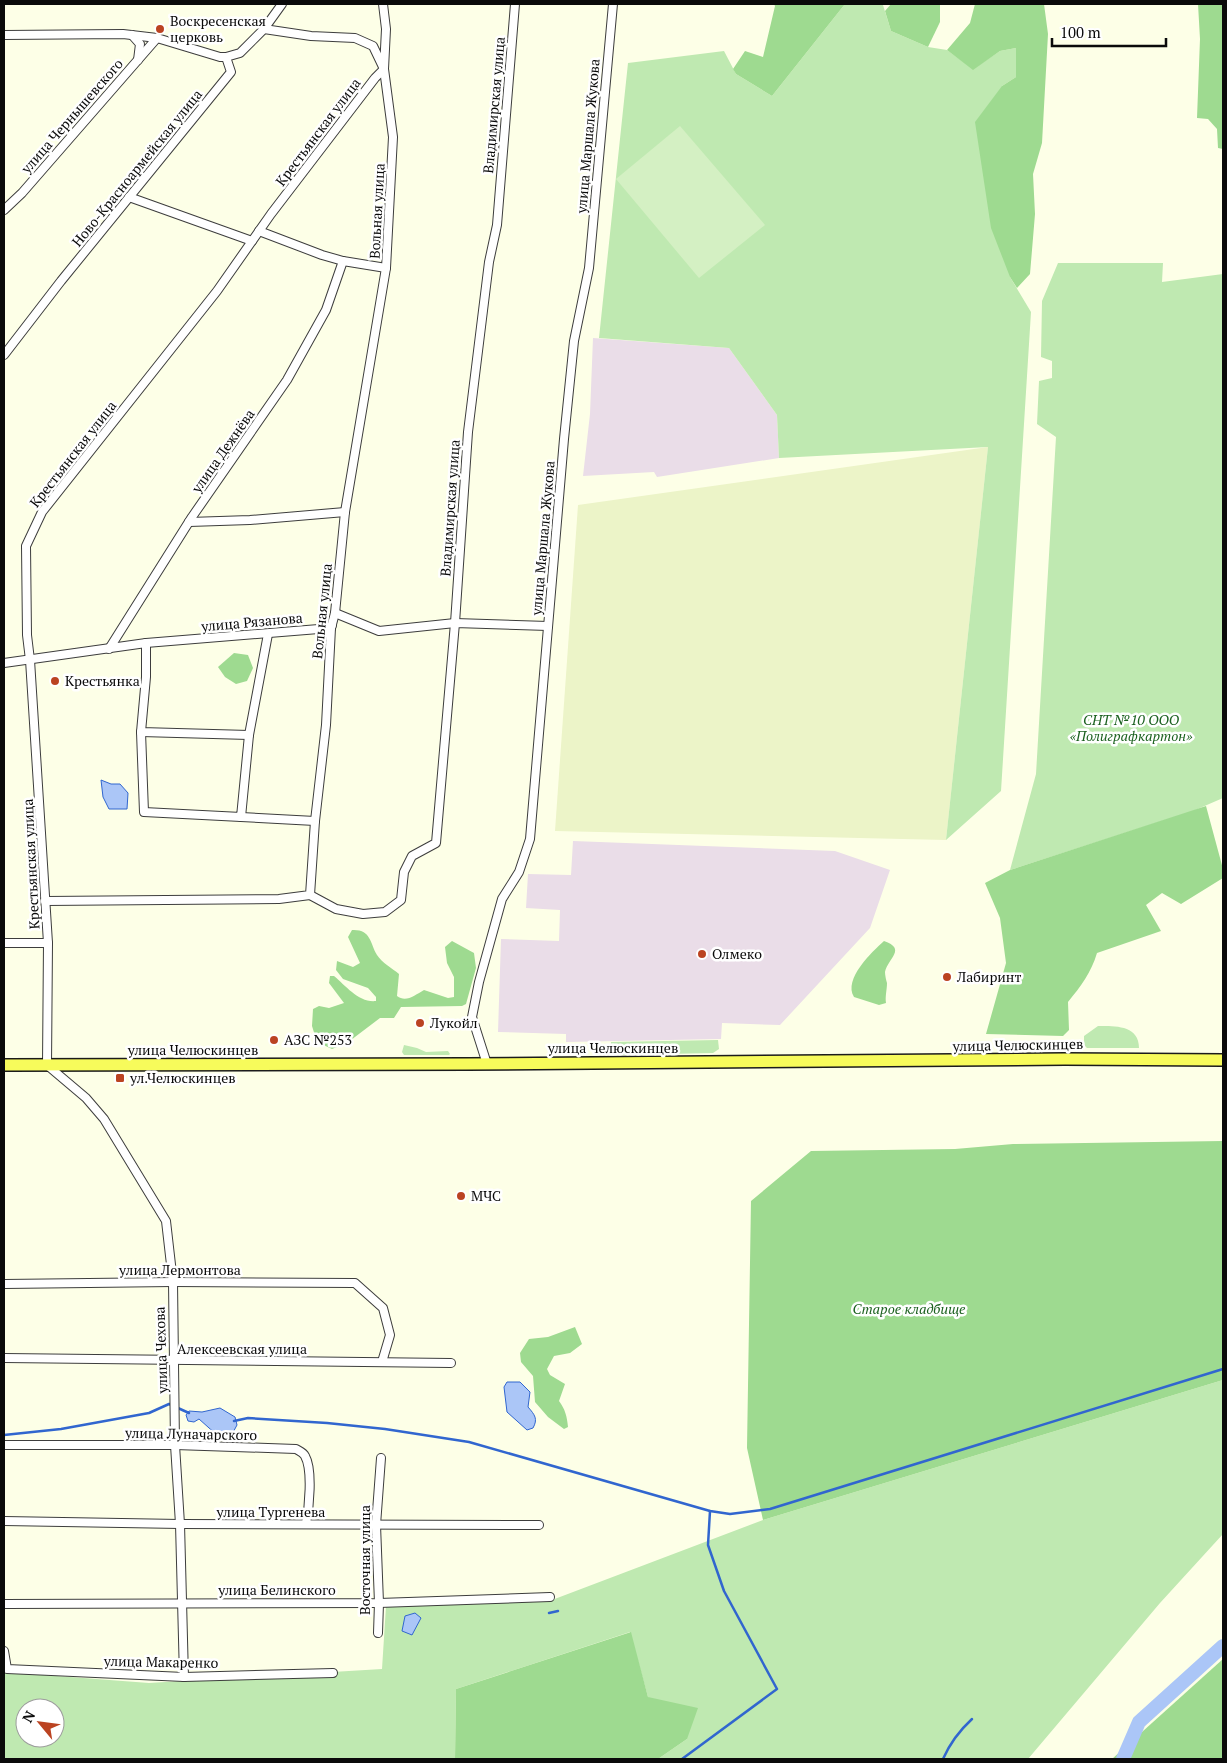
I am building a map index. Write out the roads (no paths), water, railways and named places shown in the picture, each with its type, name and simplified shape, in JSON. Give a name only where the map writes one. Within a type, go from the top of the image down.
[{"type":"main road","name":"улица Челюскинцев","points":[[4,1065],[487,1064],[1065,1059],[1223,1060]]},
{"type":"street","points":[[4,35],[132,35],[157,38],[220,57],[226,57],[240,53],[264,29],[282,4]]},
{"type":"street","points":[[383,4],[386,29],[384,69]]},
{"type":"street","name":"Владимирская улица","points":[[310,895],[336,910],[363,914],[385,912],[401,900],[404,872],[412,856],[436,843],[455,623],[468,432],[489,262],[497,225],[515,4]]},
{"type":"street","name":"улица Маршала Жукова","points":[[487,1064],[472,1017],[479,982],[502,899],[519,872],[530,839],[574,341],[589,268],[613,4]]},
{"type":"street","points":[[264,29],[311,36],[355,38],[373,46],[384,69]]},
{"type":"street","name":"улица Чернышевского","points":[[132,35],[140,44],[138,60]]},
{"type":"street","name":"улица Чернышевского","points":[[4,210],[22,193],[157,38]]},
{"type":"street","name":"Ново-Красноармейская улица","points":[[4,355],[231,72],[226,57]]},
{"type":"street","name":"Крестьянская улица","points":[[47,1065],[48,943],[27,635],[26,546],[42,512],[217,291],[325,143],[384,69]]},
{"type":"street","name":"Вольная улица","points":[[335,613],[345,512],[388,250],[393,137],[384,69]]},
{"type":"street","points":[[129,197],[252,241]]},
{"type":"street","points":[[259,231],[298,247],[343,260],[386,268]]},
{"type":"street","name":"улица Дежнёва","points":[[109,649],[189,522],[287,380],[326,310],[343,260]]},
{"type":"street","points":[[189,522],[250,520],[345,512]]},
{"type":"street","points":[[331,628],[335,613],[379,631],[455,623],[548,626]]},
{"type":"street","name":"Вольная улица","points":[[310,895],[326,725],[331,628]]},
{"type":"street","name":"улица Рязанова","points":[[4,663],[146,643],[331,628]]},
{"type":"street","points":[[241,817],[248,735],[268,634]]},
{"type":"street","points":[[146,643],[146,677],[141,732],[144,812],[316,821]]},
{"type":"street","points":[[141,732],[248,735]]},
{"type":"street","points":[[45,901],[279,899],[310,895]]},
{"type":"street","points":[[4,943],[48,943]]},
{"type":"street","name":"улица Чехова","points":[[47,1065],[86,1098],[104,1120],[166,1221],[172,1282],[175,1445],[180,1524],[184,1677]]},
{"type":"street","name":"улица Лермонтова","points":[[4,1284],[172,1282],[355,1283],[383,1308],[390,1335],[382,1362]]},
{"type":"street","name":"Алексеевская улица","points":[[4,1358],[451,1363]]},
{"type":"street","name":"улица Луначарского","points":[[4,1445],[175,1445],[296,1449],[306,1457],[309,1475],[310,1507],[306,1524]]},
{"type":"street","name":"Восточная улица","points":[[378,1633],[379,1603],[376,1524],[381,1458]]},
{"type":"street","name":"улица Тургенева","points":[[4,1521],[180,1524],[538,1525]]},
{"type":"street","name":"улица Белинского","points":[[4,1604],[183,1602],[379,1603],[550,1597]]},
{"type":"street","name":"улица Макаренко","points":[[4,1651],[7,1669],[184,1677],[333,1673]]},
{"type":"water","points":[[101,780],[111,784],[120,784],[128,793],[127,809],[109,809],[103,797]]},
{"type":"water","points":[[507,1382],[520,1382],[530,1392],[528,1407],[535,1417],[533,1428],[527,1430],[507,1412],[504,1387]]},
{"type":"water","points":[[220,1408],[235,1417],[237,1425],[230,1438],[218,1436],[199,1419],[194,1422],[188,1421],[186,1415],[189,1411],[202,1412]]},
{"type":"water","points":[[415,1613],[421,1618],[412,1635],[402,1631],[405,1616]]},
{"type":"waterway","points":[[234,1421],[248,1418],[327,1423],[385,1429],[469,1442],[710,1511],[730,1514],[770,1509],[1223,1369]]},
{"type":"waterway","points":[[4,1435],[61,1429],[149,1413],[169,1404],[189,1413]]},
{"type":"waterway","points":[[682,1759],[777,1689],[724,1591],[708,1545],[710,1511]]},
{"type":"waterway","points":[[549,1613],[558,1611]]},
{"type":"waterway","points":[[1123,1759],[1139,1722],[1223,1646]]},
{"type":"waterway","points":[[943,1759],[955,1738],[972,1719]]},
{"type":"place","name":"Воскресенская церковь","points":[[160,29]]},
{"type":"place","name":"Крестьянка","points":[[55,681]]},
{"type":"place","name":"Олмеко","points":[[702,954]]},
{"type":"place","name":"Лабиринт","points":[[947,977]]},
{"type":"place","name":"Лукойл","points":[[420,1023]]},
{"type":"place","name":"АЗС №253","points":[[274,1040]]},
{"type":"place","name":"ул.Челюскинцев","points":[[120,1078]]},
{"type":"place","name":"МЧС","points":[[461,1196]]},
{"type":"park label","name":"СНТ №10 ООО «Полиграфкартон»","points":[[1131,728]]},
{"type":"park label","name":"Старое кладбище","points":[[909,1309]]}]
